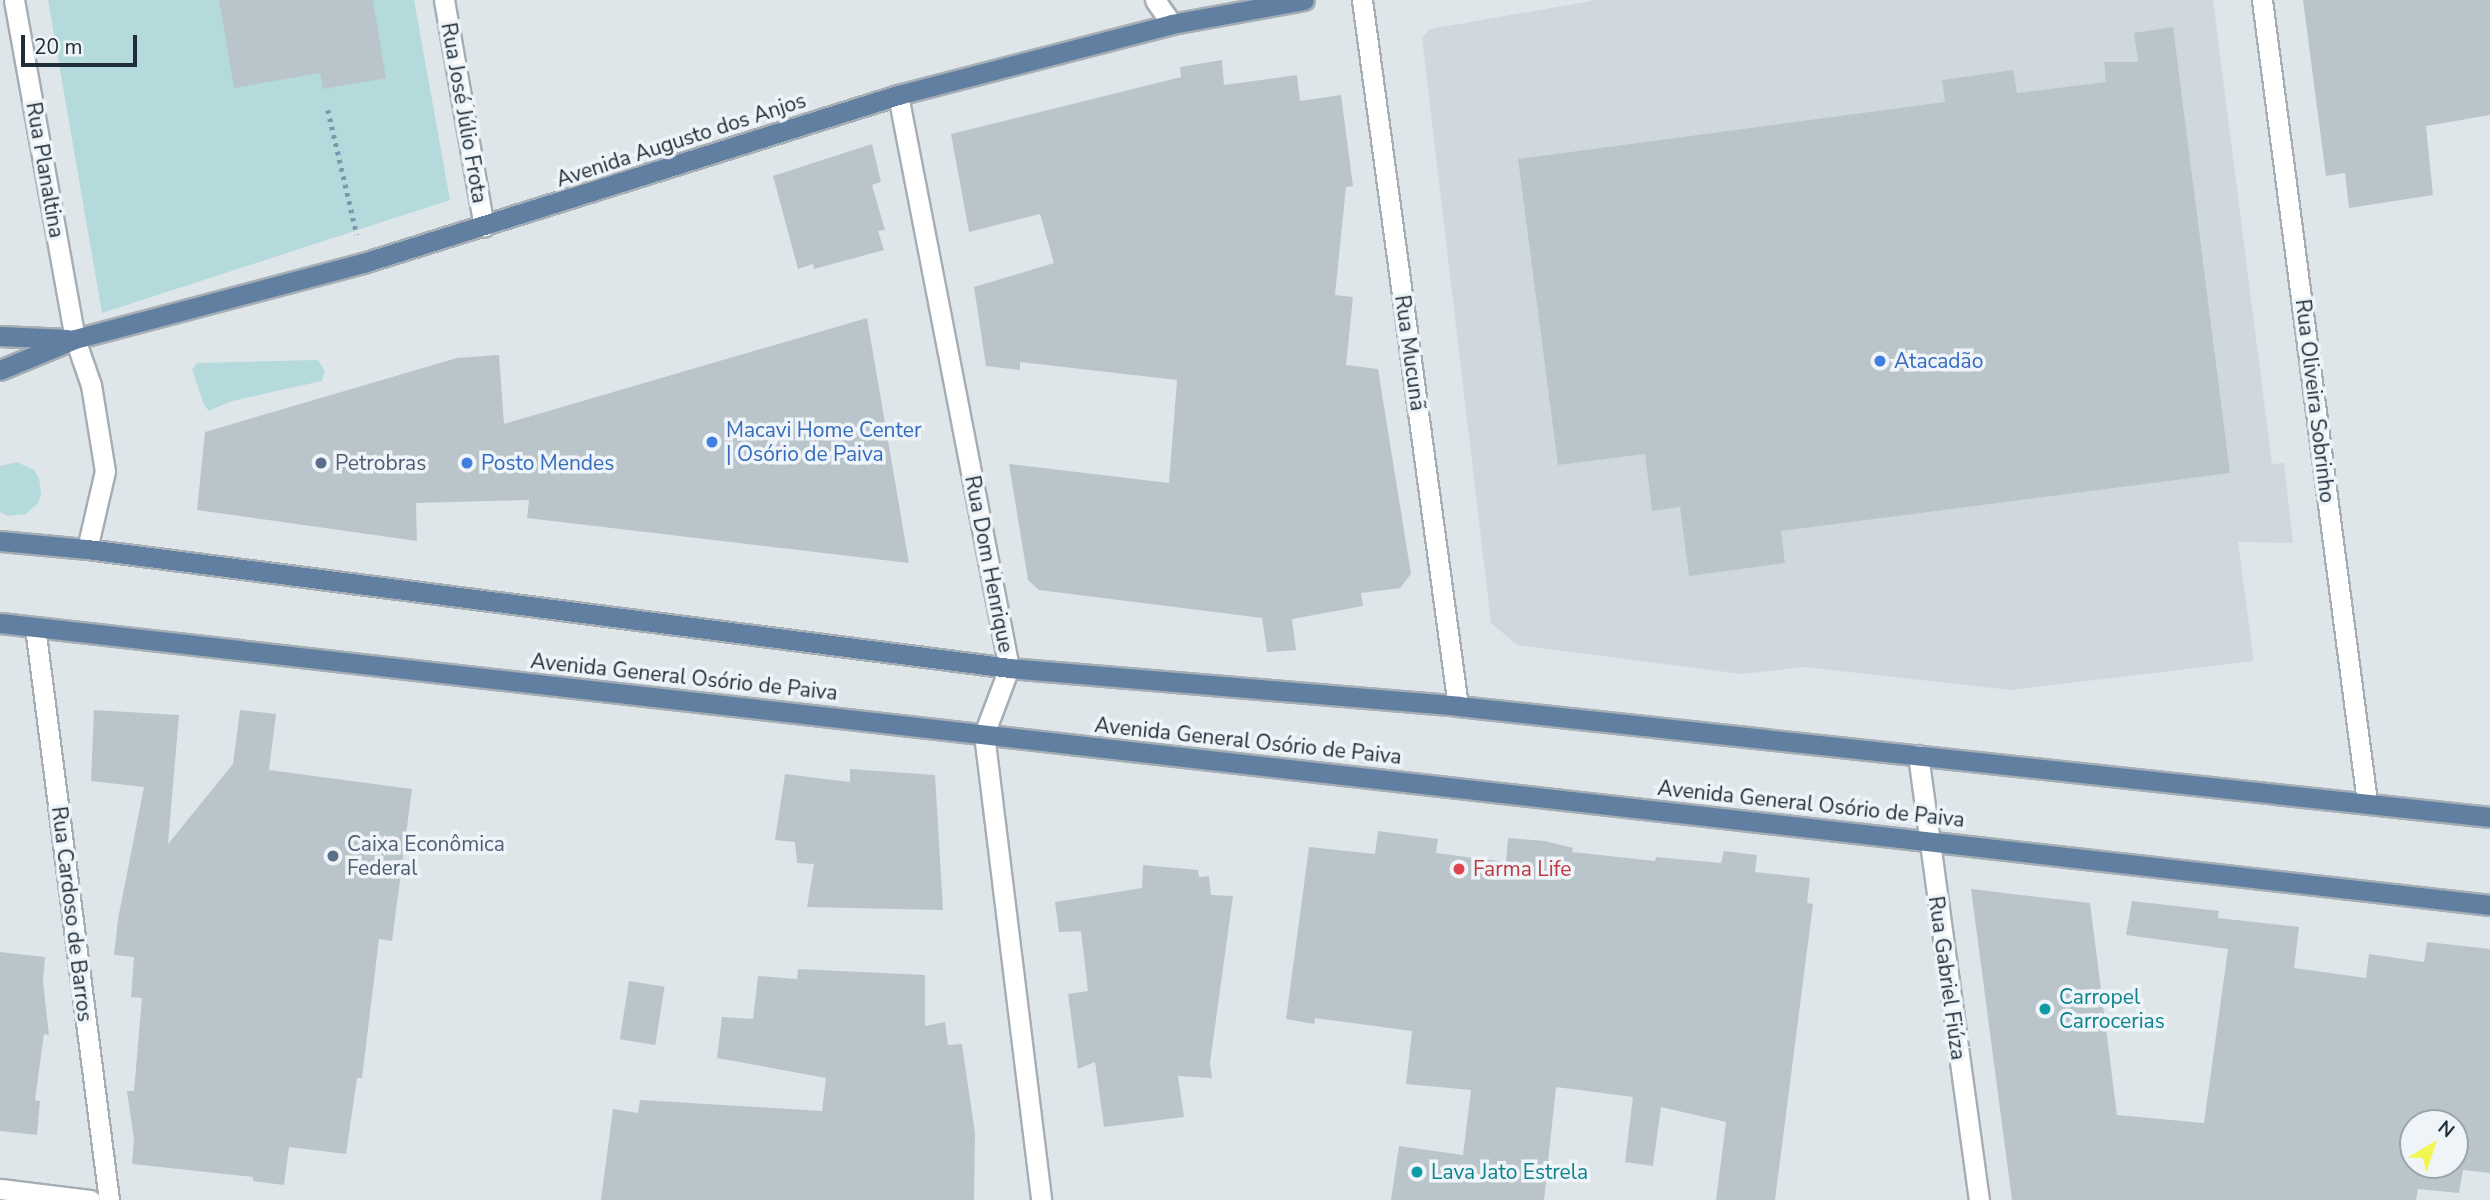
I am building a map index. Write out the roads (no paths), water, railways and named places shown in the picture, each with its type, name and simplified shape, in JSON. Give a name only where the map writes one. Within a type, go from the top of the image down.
[{"type":"main road","name":"Avenida Augusto dos Anjos","points":[[0,370],[75,339],[363,264],[898,95],[1172,24],[1304,0]]},
{"type":"main road","name":"Avenida Augusto dos Anjos","points":[[0,336],[75,339]]},
{"type":"main road","points":[[0,541],[87,549],[1009,668],[1458,706],[2490,817]]},
{"type":"main road","name":"Avenida General Osório de Paiva","points":[[0,623],[2490,905]]},
{"type":"street","name":"Rua Planaltina","points":[[14,0],[75,339],[91,385],[105,471],[87,549]]},
{"type":"street","name":"Rua José Júlio Frota","points":[[444,0],[484,226]]},
{"type":"street","points":[[1155,0],[1172,24]]},
{"type":"street","name":"Rua Mucunã","points":[[1362,0],[1458,706]]},
{"type":"street","name":"Rua Oliveira Sobrinho","points":[[2262,0],[2367,802]]},
{"type":"street","name":"Rua Dom Henrique","points":[[898,95],[1009,668],[984,734],[1041,1200]]},
{"type":"street","name":"Rua Cardoso de Barros","points":[[35,628],[109,1200]]},
{"type":"street","name":"Rua Gabriel Fiúza","points":[[1918,755],[1927,840],[1979,1200]]},
{"type":"street","points":[[0,1189],[90,1200]]},
{"type":"place","name":"Atacadão","points":[[1880,361]]},
{"type":"place","name":"Macavi Home Center | Osório de Paiva","points":[[712,442]]},
{"type":"place","name":"Petrobras","points":[[321,463]]},
{"type":"place","name":"Posto Mendes","points":[[467,463]]},
{"type":"place","name":"Caixa Econômica Federal","points":[[333,856]]},
{"type":"place","name":"Farma Life","points":[[1459,869]]},
{"type":"place","name":"Carropel Carrocerias","points":[[2045,1009]]},
{"type":"place","name":"Lava Jato Estrela","points":[[1417,1172]]}]
